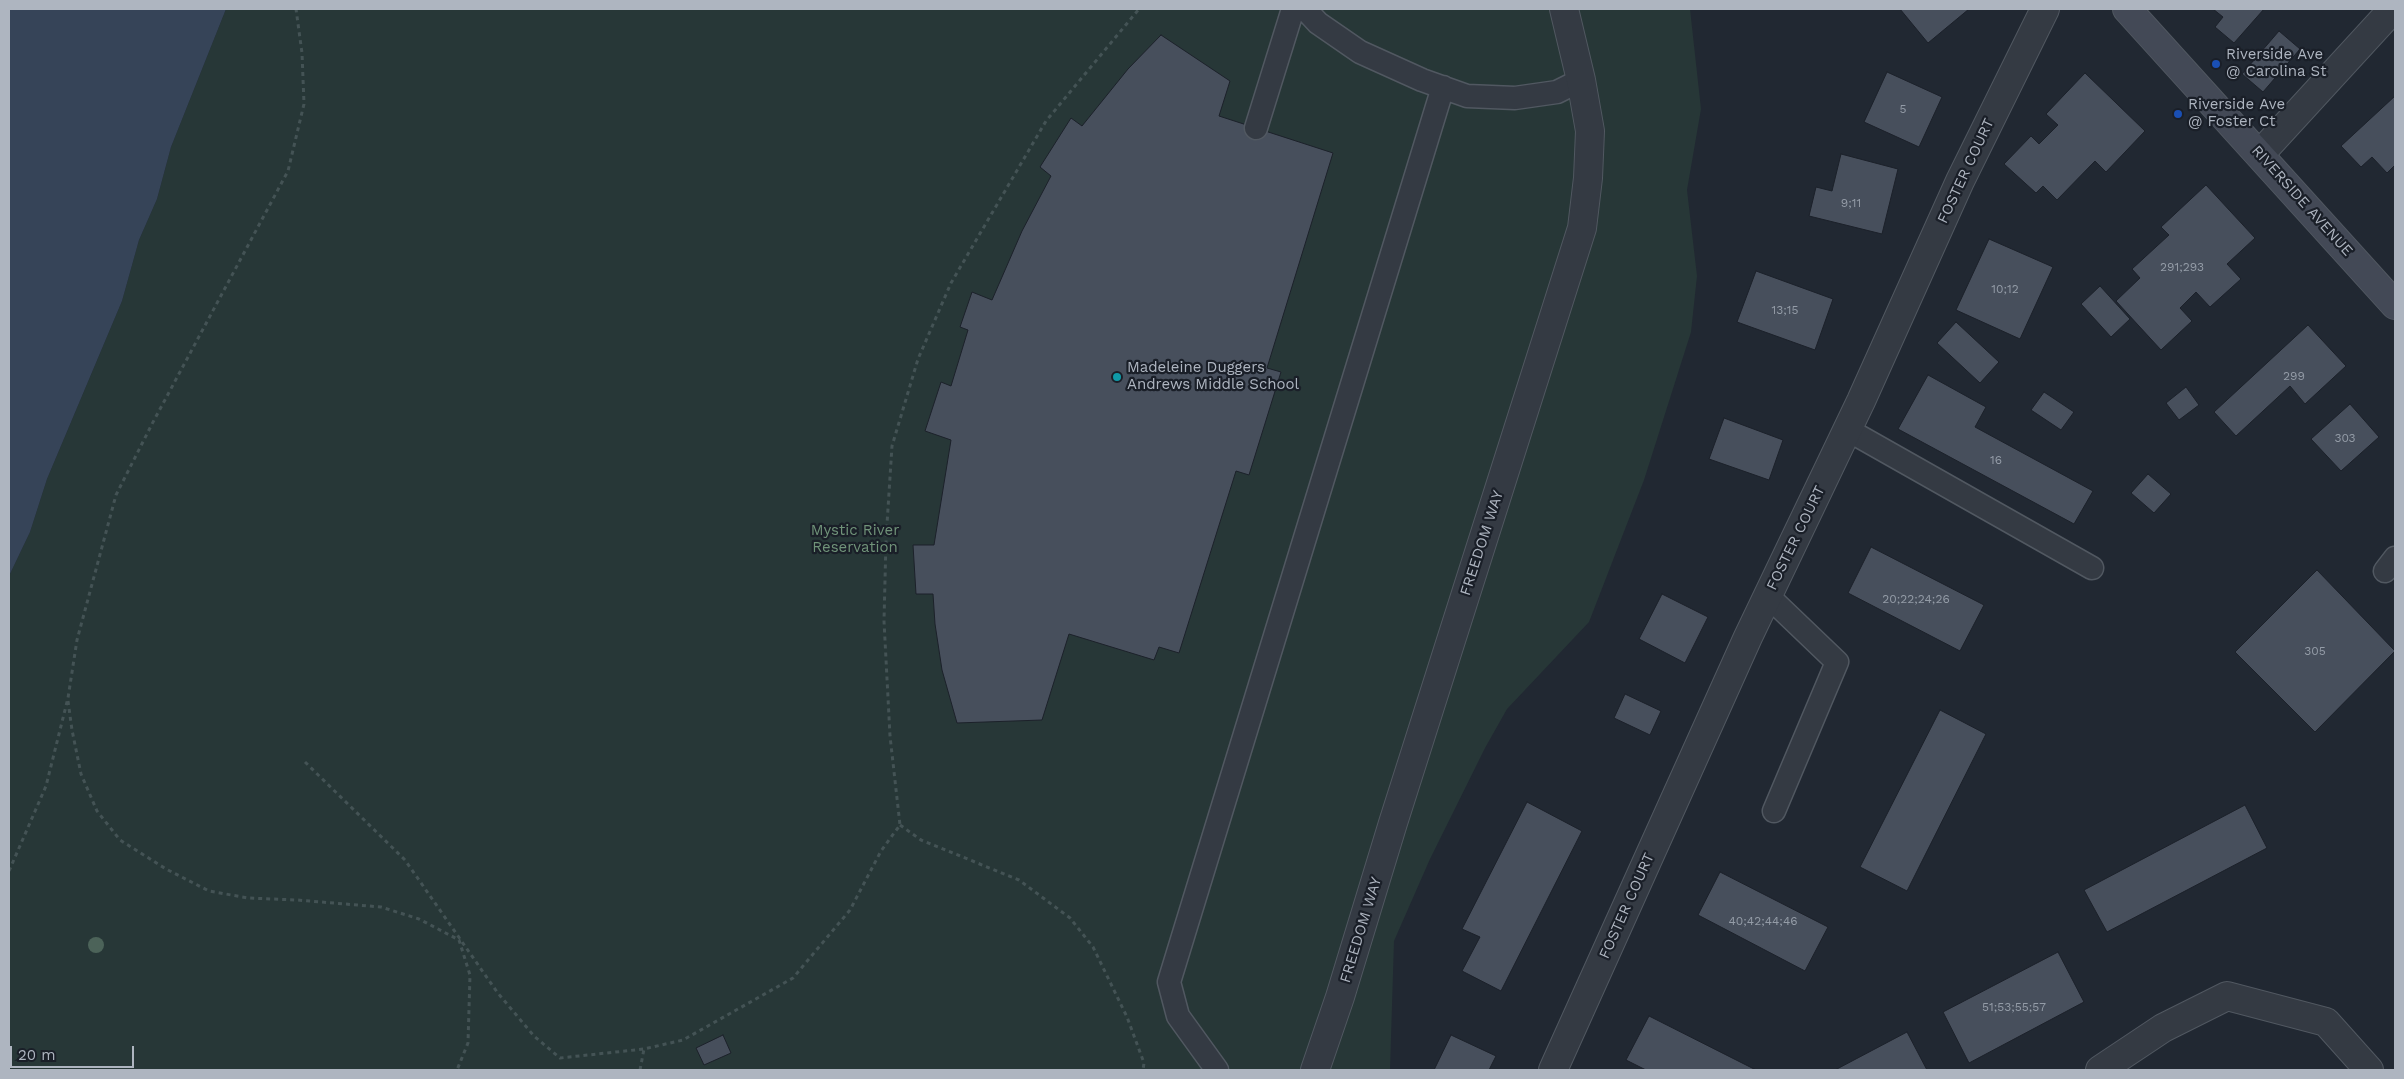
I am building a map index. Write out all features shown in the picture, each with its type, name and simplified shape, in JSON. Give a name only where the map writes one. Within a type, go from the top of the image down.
[{"type":"main road","name":"RIVERSIDE AVENUE","points":[[2131,10],[2395,305]]},
{"type":"street","name":"FREEDOM WAY","points":[[1315,1070],[1340,997],[1393,823],[1582,228],[1588,178],[1590,131],[1581,80],[1564,9]]},
{"type":"street","name":"FOSTER COURT","points":[[1553,1070],[1768,596],[1848,430],[1960,181],[2045,9]]},
{"type":"street","points":[[2260,154],[2393,9]]},
{"type":"street","points":[[2100,1070],[2163,1028],[2227,996],[2326,1022],[2369,1070]]},
{"type":"lane","points":[[1256,128],[1293,9]]},
{"type":"lane","points":[[1305,9],[1318,24],[1360,52],[1422,80],[1467,96],[1515,98],[1557,92],[1581,80]]},
{"type":"lane","points":[[1217,1070],[1178,1016],[1169,982],[1443,87]]},
{"type":"lane","points":[[1848,430],[2092,568]]},
{"type":"lane","points":[[1768,596],[1837,662],[1774,811]]},
{"type":"path","points":[[9,871],[46,786],[68,698],[77,640],[116,495],[288,171],[304,104],[302,53],[296,9]]},
{"type":"path","points":[[305,762],[405,860],[497,992],[534,1036],[560,1058],[644,1049],[683,1040],[793,978],[850,910],[881,851],[900,825],[890,736],[884,621],[892,446],[918,359],[951,282],[1046,121],[1139,9]]},
{"type":"path","points":[[68,698],[81,774],[97,811],[120,840],[166,869],[209,891],[248,898],[382,907],[419,919],[459,940],[470,975],[468,1043],[457,1070]]},
{"type":"path","points":[[900,825],[921,840],[1018,880],[1070,918],[1093,948],[1122,1008],[1144,1063],[1143,1070]]},
{"type":"path","points":[[640,1070],[644,1049]]},
{"type":"green space","name":"Mystic River Reservation","points":[[226,9],[1690,9],[1701,109],[1687,190],[1697,276],[1691,332],[1644,480],[1589,622],[1507,709],[1485,748],[1430,859],[1394,941],[1390,1070],[9,1070],[9,576],[30,532],[47,479],[122,301],[139,240],[157,199],[171,147]]},
{"type":"water","points":[[9,9],[226,9],[171,147],[157,199],[139,240],[122,301],[47,479],[30,532],[9,576]]},
{"type":"building","points":[[1900,9],[1969,9],[1928,43]]},
{"type":"building","points":[[2213,9],[2264,9],[2234,43],[2215,27],[2223,17]]},
{"type":"building","points":[[2279,31],[2300,49],[2263,92],[2242,74]]},
{"type":"building","name":"Madeleine Duggers Andrews Middle School","points":[[1161,35],[1230,81],[1219,116],[1333,153],[1267,368],[1281,372],[1249,475],[1236,471],[1179,653],[1159,647],[1154,660],[1069,634],[1042,720],[957,723],[942,670],[935,624],[933,594],[916,594],[913,545],[934,545],[951,440],[925,431],[941,382],[951,386],[968,330],[960,327],[972,292],[992,300],[1022,231],[1051,176],[1040,167],[1071,118],[1082,126],[1128,69]]},
{"type":"building","points":[[1887,72],[1942,97],[1919,147],[1864,122]]},
{"type":"building","points":[[2085,73],[2145,131],[2106,172],[2095,161],[2057,200],[2043,186],[2036,193],[2004,164],[2031,136],[2039,144],[2058,125],[2046,114]]},
{"type":"building","points":[[2395,96],[2395,165],[2387,173],[2372,157],[2361,167],[2341,146]]},
{"type":"building","points":[[1841,154],[1898,169],[1882,234],[1809,216],[1816,187],[1832,191]]},
{"type":"building","points":[[2206,185],[2255,238],[2227,264],[2241,279],[2210,307],[2196,292],[2180,308],[2192,321],[2161,350],[2116,301],[2140,278],[2132,269],[2169,235],[2161,227]]},
{"type":"building","points":[[1989,239],[2053,267],[2020,339],[1956,310]]},
{"type":"building","points":[[1756,271],[1833,299],[1815,350],[1737,322]]},
{"type":"building","points":[[2100,286],[2130,319],[2111,337],[2081,304]]},
{"type":"building","points":[[1956,322],[1999,362],[1980,383],[1937,343]]},
{"type":"building","points":[[2308,325],[2346,366],[2305,404],[2290,386],[2236,436],[2214,412]]},
{"type":"building","points":[[1928,375],[1986,407],[1975,427],[2093,491],[2074,524],[1898,429]]},
{"type":"building","points":[[2186,387],[2199,405],[2179,420],[2166,403]]},
{"type":"building","points":[[2044,392],[2074,412],[2061,430],[2031,410]]},
{"type":"building","points":[[2350,404],[2379,437],[2341,471],[2311,439]]},
{"type":"building","points":[[1724,418],[1783,440],[1769,480],[1709,459]]},
{"type":"building","points":[[2148,474],[2171,494],[2154,513],[2131,493]]},
{"type":"building","points":[[1871,547],[1984,605],[1960,651],[1848,593]]},
{"type":"building","points":[[2317,570],[2395,651],[2315,732],[2235,652]]},
{"type":"building","points":[[1662,594],[1708,617],[1685,663],[1639,639]]},
{"type":"building","points":[[1625,694],[1661,711],[1650,735],[1614,718]]},
{"type":"building","points":[[1940,710],[1986,734],[1907,891],[1860,867]]},
{"type":"building","points":[[1527,802],[1582,831],[1501,991],[1462,971],[1480,937],[1462,929]]},
{"type":"building","points":[[2245,805],[2267,848],[2107,932],[2084,890]]},
{"type":"building","points":[[1720,872],[1828,927],[1805,971],[1698,915]]},
{"type":"building","points":[[2058,952],[2084,1002],[1969,1063],[1943,1012]]},
{"type":"building","points":[[1649,1016],[1756,1070],[1646,1070],[1626,1060]]},
{"type":"building","points":[[1907,1032],[1927,1070],[1835,1070]]},
{"type":"building","points":[[723,1035],[731,1053],[704,1065],[696,1048]]},
{"type":"building","points":[[1451,1035],[1496,1056],[1489,1070],[1434,1070]]},
{"type":"place","name":"Riverside Ave @ Carolina St","points":[[2216,64]]},
{"type":"place","name":"Riverside Ave @ Foster Ct","points":[[2178,114]]},
{"type":"place","name":"Madeleine Duggers Andrews Middle School","points":[[1117,377]]}]
